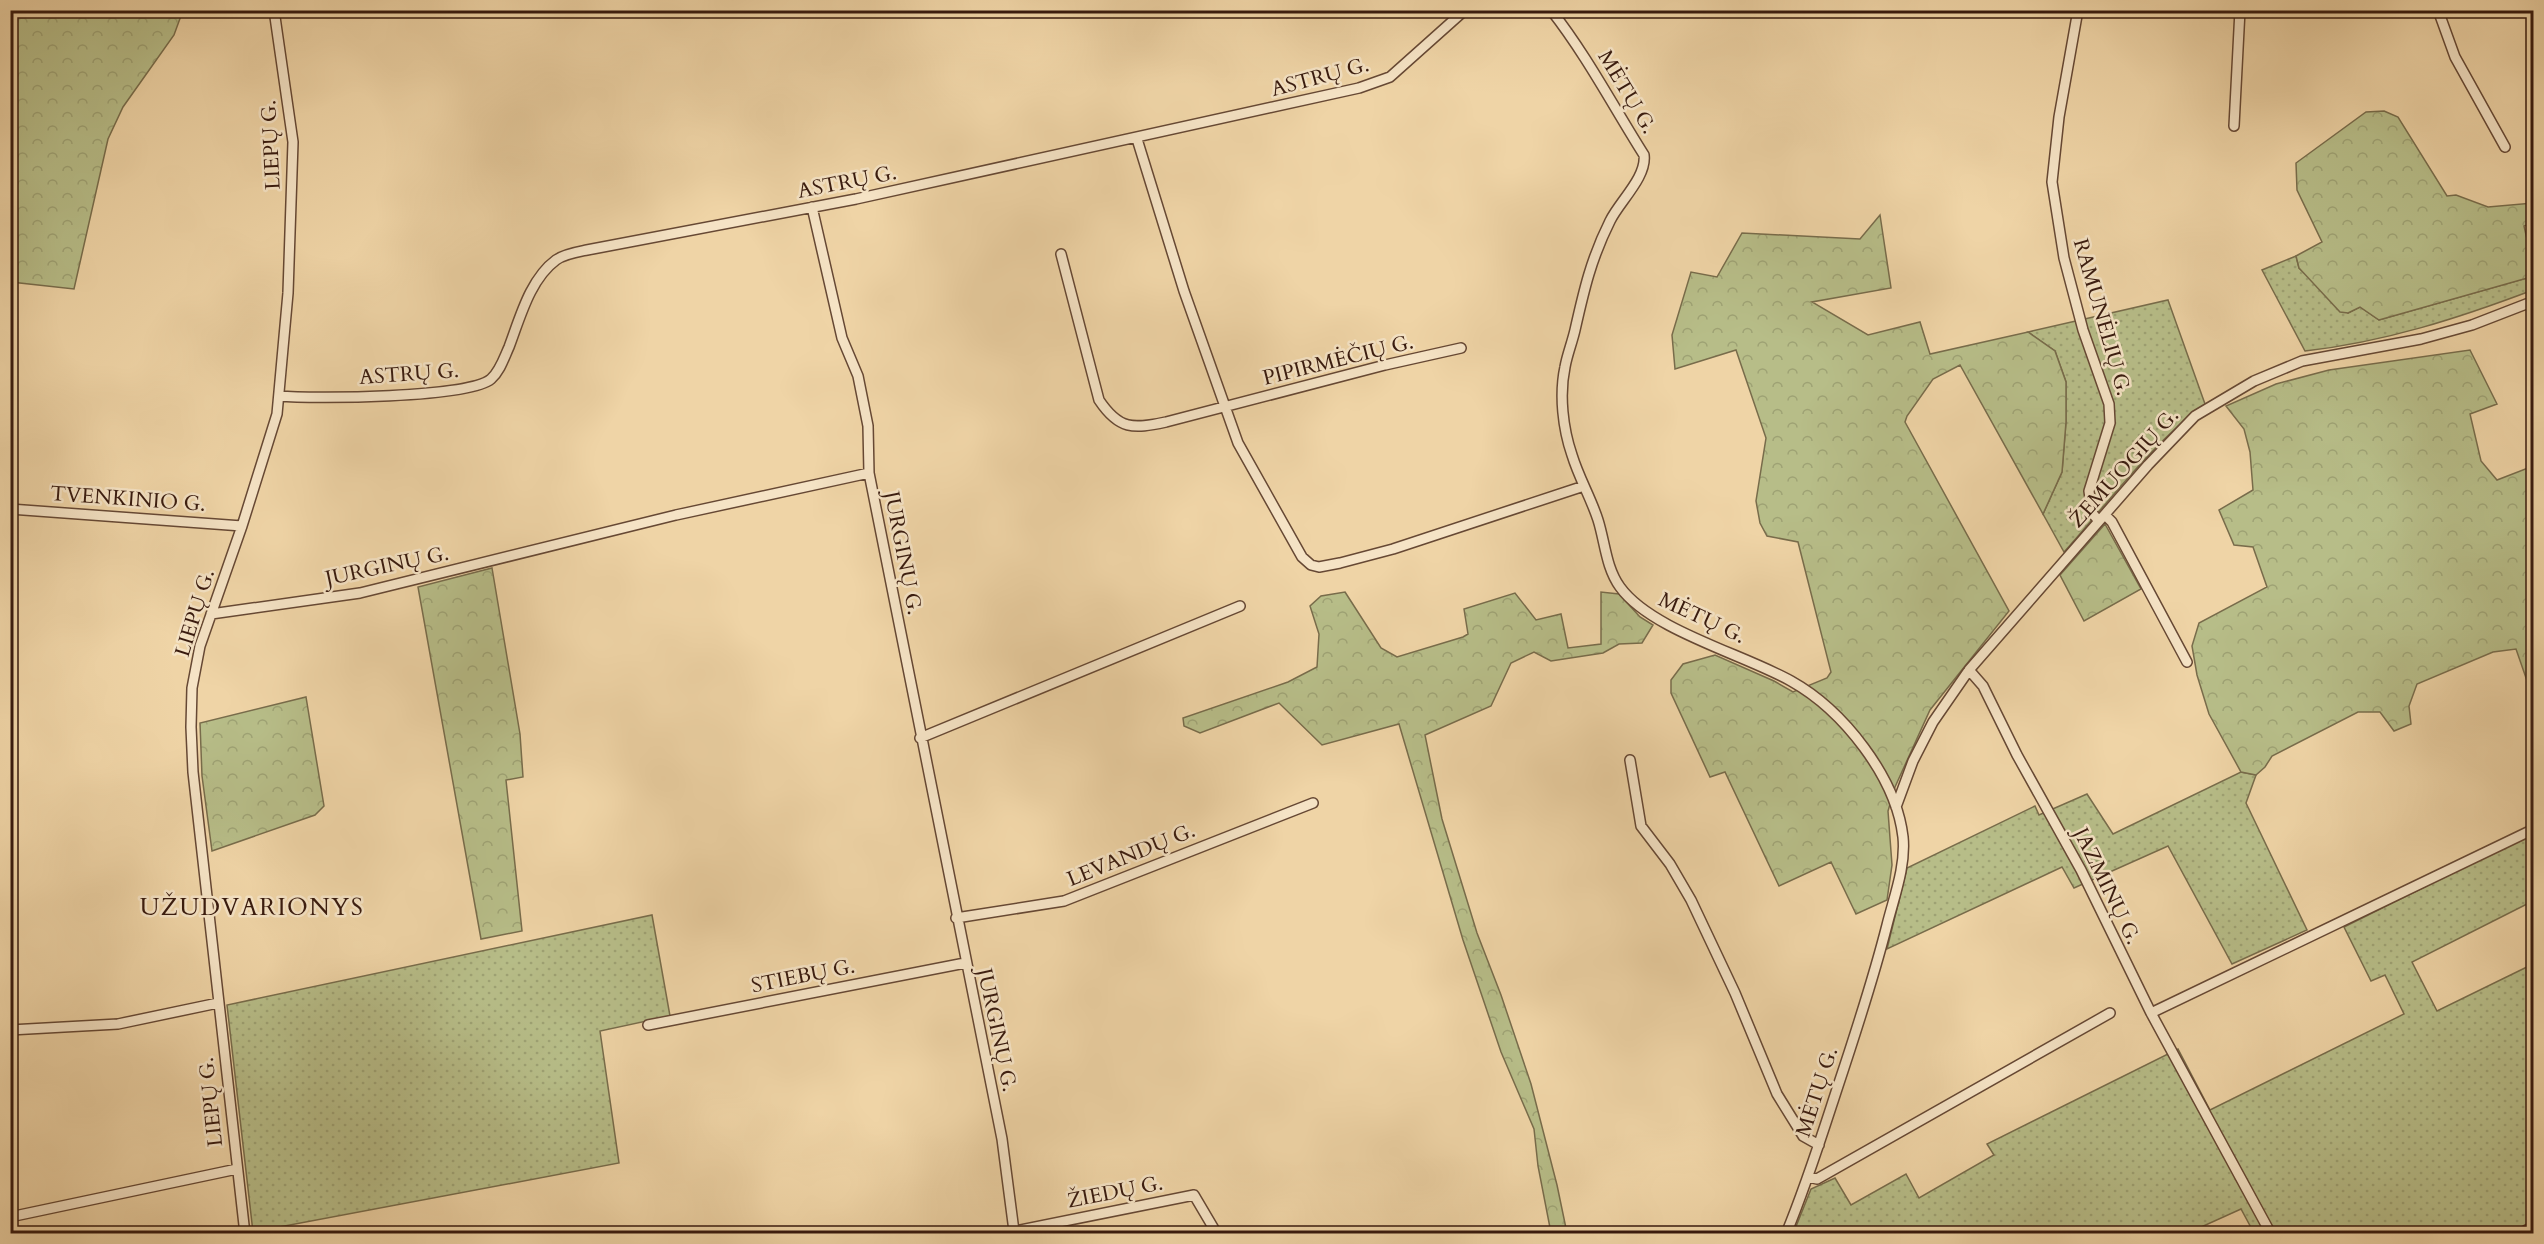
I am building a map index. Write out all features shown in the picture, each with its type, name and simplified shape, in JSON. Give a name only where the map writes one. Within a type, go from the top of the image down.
[{"type":"street","name":"LIEPŲ G.","points":[[245,1233],[193,772],[191,727],[192,688],[200,646],[242,526],[277,414],[288,292],[293,142],[274,10]]},
{"type":"street","name":"ASTRŲ G.","points":[[279,396],[308,399],[452,391],[480,386],[492,378],[502,363],[524,306],[542,273],[558,258],[587,250],[812,207],[1137,139],[1321,98],[1390,77],[1465,10]]},
{"type":"street","name":"MĖTŲ G.","points":[[1551,10],[1576,42],[1613,101],[1644,155],[1645,162],[1641,174],[1612,216],[1588,271],[1564,368],[1563,406],[1567,438],[1599,524],[1612,573],[1618,585],[1632,601],[1656,619],[1793,682],[1820,701],[1861,743],[1884,779],[1896,807],[1903,838],[1901,870],[1871,983],[1819,1145],[1786,1233]]},
{"type":"street","name":"RAMUNĖLIŲ G.","points":[[2078,10],[2059,117],[2052,182],[2064,258],[2083,330],[2109,404],[2110,423],[2089,491],[2092,513],[2112,522],[2187,662]]},
{"type":"street","points":[[2234,126],[2240,10]]},
{"type":"street","points":[[2438,10],[2455,57],[2505,147]]},
{"type":"street","points":[[1137,139],[1192,313],[1238,443],[1302,557],[1311,565],[1319,567],[1393,549],[1584,486]]},
{"type":"street","points":[[812,207],[842,338],[858,376],[868,426],[869,473]]},
{"type":"street","name":"PIPIRMĖČIŲ G.","points":[[1061,254],[1099,400],[1110,416],[1128,426],[1139,428],[1385,365],[1461,348]]},
{"type":"street","name":"ŽEMUOGIŲ G.","points":[[1896,807],[1913,761],[1929,730],[1969,670],[2195,416],[2254,381],[2302,361],[2421,339],[2472,325],[2534,301]]},
{"type":"street","name":"JURGINŲ G.","points":[[211,614],[360,593],[676,515],[869,473],[920,738],[1002,1139],[1014,1231]]},
{"type":"street","name":"TVENKINIO G.","points":[[10,509],[242,526]]},
{"type":"street","points":[[920,738],[1240,606]]},
{"type":"street","name":"JAZMINŲ G.","points":[[1969,670],[1983,686],[2017,754],[2081,870],[2151,1013],[2271,1233]]},
{"type":"street","points":[[1630,760],[1641,826],[1670,864],[1691,900],[1738,1001],[1777,1094],[1803,1136],[1819,1145]]},
{"type":"street","name":"LEVANDŲ G.","points":[[956,918],[1064,901],[1313,803]]},
{"type":"street","points":[[2151,1013],[2534,829]]},
{"type":"street","name":"STIEBŲ G.","points":[[648,1025],[965,963]]},
{"type":"street","points":[[10,1030],[118,1024],[218,1003]]},
{"type":"street","points":[[1808,1177],[1818,1179],[2110,1013]]},
{"type":"street","points":[[10,1217],[237,1169]]},
{"type":"street","name":"ŽIEDŲ G.","points":[[1000,1233],[1194,1195],[1217,1233]]},
{"type":"street","points":[[2519,1233],[2534,1226]]},
{"type":"green space","points":[[11,10],[181,10],[182,13],[174,35],[123,107],[108,139],[74,289],[11,282]]},
{"type":"green space","points":[[2384,111],[2398,117],[2447,196],[2456,195],[2488,207],[2533,203],[2533,223],[2524,226],[2533,266],[2531,277],[2379,320],[2360,307],[2348,313],[2340,312],[2299,268],[2296,256],[2322,242],[2297,190],[2296,163],[2366,112]]},
{"type":"green space","points":[[1880,215],[1891,288],[1812,302],[1868,335],[1920,322],[1930,354],[2028,332],[2055,351],[2066,382],[2066,422],[2062,472],[2043,514],[1960,365],[1933,379],[1907,416],[1905,422],[2009,611],[1930,710],[1895,787],[1888,811],[1892,865],[1887,900],[1856,914],[1831,862],[1779,886],[1725,772],[1710,777],[1671,693],[1671,680],[1683,664],[1715,655],[1793,692],[1827,678],[1831,672],[1798,542],[1767,536],[1760,523],[1756,501],[1766,438],[1736,350],[1675,369],[1672,335],[1691,272],[1717,277],[1742,233],[1860,239]]},
{"type":"green space","points":[[2296,256],[2299,268],[2348,313],[2360,307],[2379,320],[2531,277],[2533,272],[2533,290],[2421,328],[2364,342],[2305,351],[2262,270]]},
{"type":"green space","points":[[2168,300],[2205,404],[2149,455],[2064,552],[2043,514],[2062,472],[2066,382],[2055,351],[2028,332]]},
{"type":"green space","points":[[2470,350],[2497,404],[2470,414],[2481,461],[2497,480],[2533,466],[2533,698],[2516,649],[2493,652],[2417,684],[2409,706],[2411,724],[2394,731],[2380,712],[2358,712],[2272,756],[2256,775],[2241,772],[2209,714],[2197,675],[2192,646],[2199,623],[2267,587],[2253,547],[2234,545],[2219,510],[2253,490],[2250,452],[2244,429],[2226,406],[2276,384],[2329,370]]},
{"type":"green space","points":[[2105,524],[2141,589],[2084,621],[2060,575]]},
{"type":"green space","points":[[492,568],[520,734],[523,777],[506,780],[522,931],[481,939],[418,587]]},
{"type":"green space","points":[[1345,592],[1381,648],[1397,657],[1463,637],[1468,634],[1464,609],[1515,593],[1536,620],[1561,614],[1568,648],[1601,644],[1601,592],[1619,594],[1640,617],[1653,625],[1642,643],[1619,644],[1603,653],[1551,661],[1534,652],[1511,663],[1491,706],[1425,735],[1442,819],[1477,933],[1531,1084],[1567,1233],[1551,1233],[1538,1166],[1534,1129],[1501,1052],[1463,940],[1399,724],[1322,745],[1279,703],[1200,733],[1184,726],[1183,718],[1288,682],[1317,667],[1319,634],[1310,606],[1321,596]]},
{"type":"green space","points":[[306,697],[324,806],[315,815],[212,851],[202,776],[200,723]]},
{"type":"green space","points":[[2241,772],[2256,775],[2246,803],[2307,930],[2232,964],[2168,846],[2074,888],[2062,867],[1887,949],[1907,868],[2035,806],[2039,815],[2087,794],[2113,834]]},
{"type":"green space","points":[[2533,833],[2533,901],[2412,962],[2437,1011],[2533,964],[2533,1233],[2254,1233],[2241,1209],[2188,1233],[1793,1234],[1811,1189],[1835,1178],[1851,1205],[1906,1174],[1919,1198],[1994,1155],[1987,1144],[2178,1049],[2210,1110],[2404,1014],[2385,975],[2371,981],[2344,927]]},
{"type":"green space","points":[[652,915],[670,1016],[600,1031],[619,1163],[253,1232],[227,1005]]},
{"type":"district","name":"UŽUDVARIONYS","points":[[252,907]]}]
